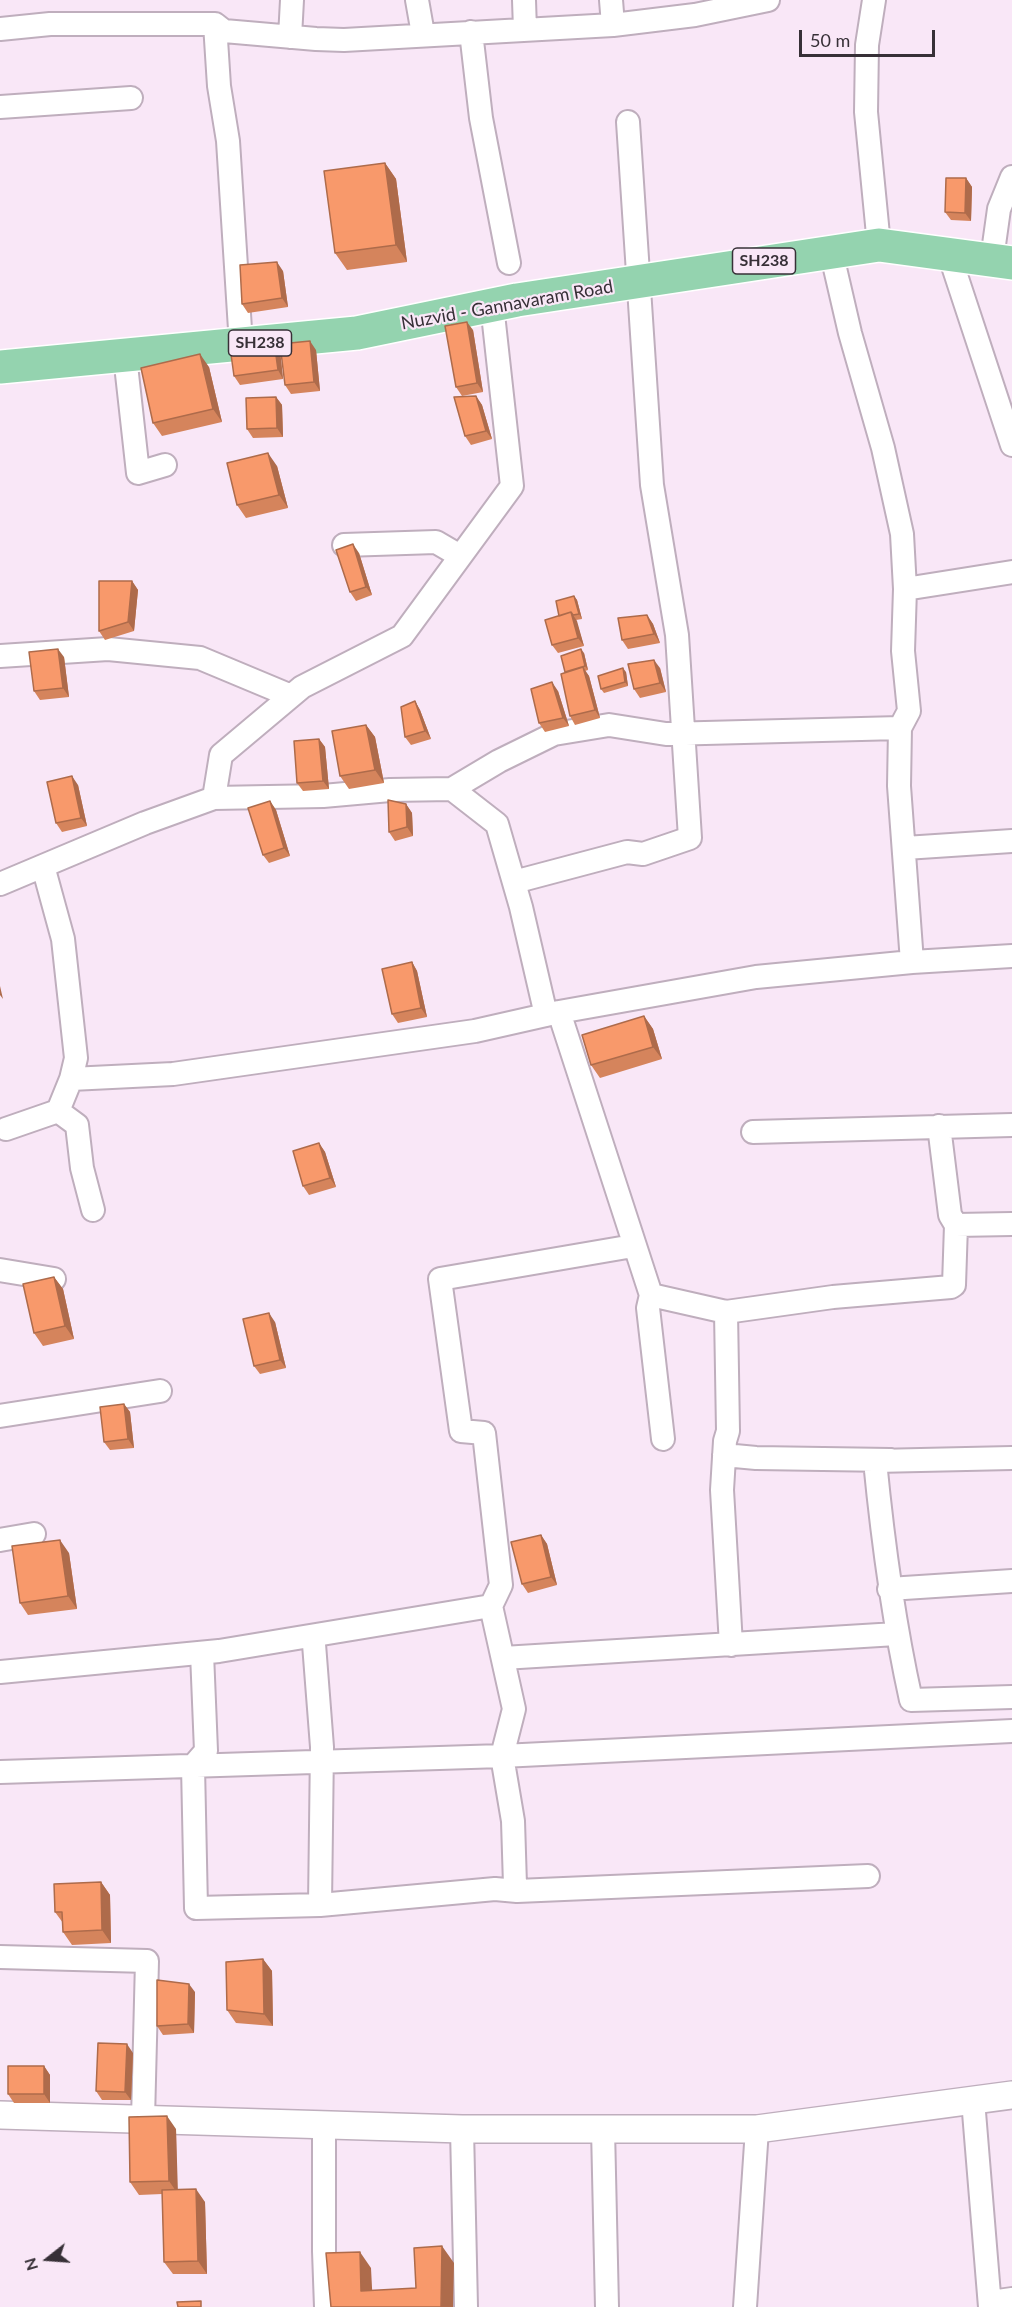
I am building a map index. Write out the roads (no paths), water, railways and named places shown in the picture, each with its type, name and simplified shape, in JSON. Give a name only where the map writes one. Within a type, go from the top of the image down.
[{"type":"main road","name":"Nuzvid - Gannavaram Road","points":[[0,367],[357,333],[492,305],[879,245],[1002,261]]},
{"type":"street","points":[[291,37],[292,0]]},
{"type":"street","points":[[417,0],[423,34]]},
{"type":"street","points":[[524,0],[525,30]]},
{"type":"street","points":[[611,0],[613,25]]},
{"type":"street","points":[[0,29],[50,24],[215,24],[224,31],[344,40],[613,25],[695,8],[768,0]]},
{"type":"street","points":[[874,0],[867,45],[866,112],[879,245]]},
{"type":"street","points":[[215,24],[219,86],[228,141],[241,345]]},
{"type":"street","points":[[471,32],[481,118],[509,263]]},
{"type":"street","points":[[0,106],[131,98]]},
{"type":"street","points":[[514,882],[627,852],[643,854],[690,837],[677,635],[652,485],[628,122]]},
{"type":"street","points":[[1002,261],[999,209],[1012,177]]},
{"type":"street","points":[[831,251],[850,333],[883,448],[902,534],[905,589],[903,651],[909,711],[900,728],[899,786],[912,962]]},
{"type":"street","points":[[950,254],[1012,445]]},
{"type":"street","points":[[214,798],[221,755],[302,687],[402,636],[512,486],[492,305]]},
{"type":"street","points":[[125,356],[138,473],[165,465]]},
{"type":"street","points":[[344,545],[436,542],[460,556]]},
{"type":"street","points":[[905,589],[1012,572]]},
{"type":"street","points":[[0,656],[108,649],[200,658],[291,696]]},
{"type":"street","points":[[0,884],[145,823],[214,798],[323,796],[390,790],[452,789],[500,761],[554,735],[609,725],[666,734],[900,728]]},
{"type":"street","points":[[452,789],[496,824],[553,1014],[651,1295],[648,1308],[663,1439]]},
{"type":"street","points":[[905,848],[1012,841]]},
{"type":"street","points":[[6,1129],[58,1111],[71,1079],[76,1058],[63,939],[43,866]]},
{"type":"street","points":[[71,1079],[173,1074],[475,1031],[553,1014],[756,977],[912,962],[1012,956]]},
{"type":"street","points":[[58,1111],[77,1125],[82,1168],[93,1210]]},
{"type":"street","points":[[753,1132],[1012,1125]]},
{"type":"street","points":[[651,1295],[726,1312],[834,1297],[951,1287],[954,1285],[956,1225],[950,1215],[939,1126]]},
{"type":"street","points":[[956,1225],[1012,1224]]},
{"type":"street","points":[[516,1892],[513,1821],[502,1756],[514,1708],[491,1606],[501,1585],[484,1433],[461,1431],[440,1279],[633,1246]]},
{"type":"street","points":[[0,1270],[54,1279]]},
{"type":"street","points":[[726,1312],[729,1431],[724,1455],[722,1490],[732,1645]]},
{"type":"street","points":[[0,1416],[160,1391]]},
{"type":"street","points":[[724,1455],[825,1460],[924,1460]]},
{"type":"street","points":[[1012,1458],[875,1461],[889,1589],[896,1634],[911,1700],[1012,1697]]},
{"type":"street","points":[[0,1540],[34,1534]]},
{"type":"street","points":[[889,1589],[1012,1581]]},
{"type":"street","points":[[0,1672],[202,1653],[491,1606]]},
{"type":"street","points":[[503,1659],[896,1634]]},
{"type":"street","points":[[311,1636],[314,1644],[322,1762],[320,1905]]},
{"type":"street","points":[[202,1653],[207,1751],[193,1766],[195,1908],[320,1905],[495,1889],[516,1892],[868,1876]]},
{"type":"street","points":[[0,1772],[502,1756],[1012,1731]]},
{"type":"street","points":[[0,1957],[147,1961],[143,2119]]},
{"type":"street","points":[[0,2115],[462,2128],[757,2129],[1012,2095]]},
{"type":"street","points":[[973,2100],[998,2302]]},
{"type":"street","points":[[324,2124],[326,2307]]},
{"type":"street","points":[[462,2128],[466,2307]]},
{"type":"street","points":[[603,2129],[607,2307]]},
{"type":"street","points":[[745,2307],[757,2129]]}]
